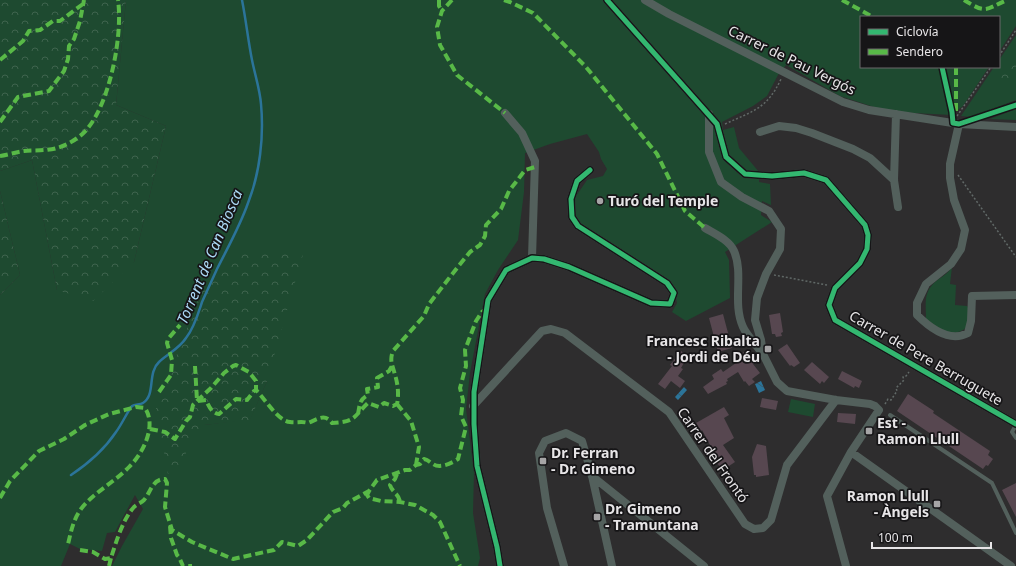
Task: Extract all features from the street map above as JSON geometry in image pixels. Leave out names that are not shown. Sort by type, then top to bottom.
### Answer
[{"type":"street","name":"Carrer de Pere Berruguete","points":[[607,0],[709,114],[718,127],[726,157],[745,174],[772,176],[804,173],[826,180],[865,225],[868,235],[867,249],[860,263],[836,287],[829,305],[835,320],[1016,424]]},
{"type":"street","name":"Carrer de Pau Vergós","points":[[645,0],[669,14],[843,102],[869,110],[896,114],[959,119],[1016,127]]},
{"type":"street","points":[[505,113],[522,133],[535,161],[532,258]]},
{"type":"street","points":[[709,114],[709,152],[721,182],[742,197],[769,211],[781,229],[780,249],[766,274],[758,298],[755,320],[761,340],[763,354]]},
{"type":"street","points":[[896,114],[894,180],[898,207]]},
{"type":"street","points":[[959,119],[950,164],[950,178],[954,200],[965,230],[961,249],[951,264],[926,284],[917,303],[917,315],[928,326],[941,334],[962,336],[968,332],[971,321],[972,296],[1016,295]]},
{"type":"street","points":[[760,132],[779,126],[796,128],[853,149],[870,158],[894,180]]},
{"type":"street","points":[[500,566],[477,466],[473,406],[488,300],[506,270],[532,258],[544,259],[569,267],[651,304],[670,304],[674,292],[667,282],[578,226],[572,217],[570,199],[577,181],[590,170]]},
{"type":"street","points":[[706,228],[722,238],[733,250],[737,268],[738,304],[743,327],[763,354],[777,382],[787,391],[836,400],[870,404],[881,409],[851,452],[827,496],[846,566]]},
{"type":"street","name":"Carrer del Frontó","points":[[473,406],[542,331],[551,329],[565,333],[669,412],[745,524],[754,529],[763,528],[770,520],[787,465],[836,400]]},
{"type":"street","points":[[564,566],[547,508],[539,453],[545,441],[566,433],[582,441],[592,476],[612,566]]},
{"type":"street","points":[[851,452],[1011,566]]},
{"type":"street","points":[[592,476],[704,566]]},
{"type":"lane","points":[[890,415],[992,483],[1016,533]]},
{"type":"lane","points":[[1016,424],[1012,432],[1016,438]]},
{"type":"path","points":[[1000,54],[1016,30]]},
{"type":"path","points":[[959,119],[990,68]]},
{"type":"path","points":[[718,127],[754,111],[766,103],[775,92],[784,72]]},
{"type":"path","points":[[970,118],[1016,102]]},
{"type":"path","points":[[970,118],[1016,105]]},
{"type":"path","points":[[950,164],[1016,257]]},
{"type":"path","points":[[766,274],[836,287]]},
{"type":"path","points":[[881,409],[888,399],[891,400],[897,391],[896,388],[904,380],[903,377],[906,376],[910,368]]},
{"type":"green space","points":[[0,0],[126,0],[116,105],[166,126],[134,262],[93,301],[57,290],[32,160],[0,171]]},
{"type":"green space","points":[[126,0],[1016,0],[1016,26],[1000,50],[1000,16],[860,16],[860,68],[988,68],[963,106],[951,115],[896,112],[877,108],[840,96],[786,65],[778,75],[767,96],[753,106],[722,122],[723,130],[734,127],[739,148],[759,172],[759,182],[770,184],[771,205],[762,201],[761,215],[772,222],[725,252],[729,260],[730,298],[686,321],[672,312],[677,303],[674,288],[583,227],[576,218],[574,199],[587,180],[603,176],[607,169],[599,152],[587,134],[550,144],[525,153],[524,192],[518,240],[498,270],[485,294],[470,373],[466,409],[474,473],[473,513],[480,558],[478,566],[112,566],[143,509],[135,495],[115,532],[107,533],[102,551],[80,549],[70,544],[61,566],[0,566],[0,295],[20,275],[0,191],[0,171],[32,160],[57,290],[134,262],[166,126],[116,105]],"holes":[[[267,381],[250,419],[204,425]]]},
{"type":"green space","points":[[1016,35],[1016,100],[971,117],[961,116],[993,68],[1000,68],[1000,59]]},
{"type":"green space","points":[[1016,56],[1016,81],[1000,90],[1002,68]]},
{"type":"green space","points":[[1016,109],[1016,120],[990,119]]},
{"type":"green space","points":[[0,191],[20,275],[0,295]]},
{"type":"green space","points":[[248,250],[304,251],[267,381],[250,420],[204,425],[169,480],[156,408],[209,272]]},
{"type":"green space","points":[[952,267],[950,284],[956,285],[955,305],[967,306],[969,309],[967,327],[956,333],[946,332],[926,319],[927,295],[931,286]]},
{"type":"green space","points":[[791,399],[815,404],[813,417],[788,412]]},
{"type":"water","points":[[761,381],[765,390],[759,393],[755,384]]},
{"type":"water","points":[[684,387],[687,390],[678,400],[675,397]]},
{"type":"building","points":[[780,313],[783,332],[781,333],[782,336],[776,337],[775,334],[772,334],[769,315]]},
{"type":"building","points":[[723,314],[732,348],[718,352],[709,318]]},
{"type":"building","points":[[787,344],[800,363],[794,367],[791,365],[790,366],[778,350]]},
{"type":"building","points":[[681,351],[688,356],[681,368],[683,369],[678,376],[685,381],[680,388],[671,381],[665,389],[658,384]]},
{"type":"building","points":[[744,352],[754,363],[753,364],[760,373],[752,379],[755,382],[749,386],[745,381],[744,382],[738,372],[727,379],[727,384],[708,394],[703,387],[714,379],[712,375],[721,369],[723,372],[736,363],[734,360],[737,358],[736,357]]},
{"type":"building","points":[[812,362],[829,377],[824,383],[822,381],[820,384],[804,370]]},
{"type":"building","points":[[842,371],[862,381],[859,388],[855,386],[854,388],[838,379]]},
{"type":"building","points":[[908,394],[934,411],[933,413],[990,451],[988,455],[993,459],[988,466],[986,465],[983,469],[897,411]]},
{"type":"building","points":[[762,398],[778,401],[776,410],[760,407]]},
{"type":"building","points":[[724,407],[729,415],[724,418],[734,438],[723,445],[735,462],[729,466],[726,465],[722,469],[714,460],[717,458],[702,430],[701,431],[696,423]]},
{"type":"building","points":[[838,413],[856,414],[855,424],[837,422]]},
{"type":"building","points":[[757,444],[766,446],[769,475],[756,477],[756,475],[754,475],[752,457]]},
{"type":"building","points":[[1016,483],[1016,517],[1002,490]]},
{"type":"waterway","name":"Torrent de Can Biosca","points":[[71,475],[90,461],[106,445],[132,406],[142,404],[147,399],[151,389],[155,367],[162,359],[180,345],[189,334],[196,321],[202,302],[217,269],[245,212],[256,179],[260,154],[262,116],[260,93],[242,0]]},
{"type":"marked path","points":[[0,122],[18,97],[49,91],[64,71],[68,59],[69,46],[74,39],[80,21],[84,0]]},
{"type":"marked path","points":[[0,156],[24,151],[57,148],[74,140],[88,128],[103,102],[113,67],[119,31],[118,0]]},
{"type":"marked path","points":[[439,0],[439,6],[442,11]]},
{"type":"marked path","points":[[452,0],[442,11],[437,27],[440,45],[457,75],[505,113]]},
{"type":"marked path","points":[[504,0],[533,13],[586,67],[657,154],[685,211],[705,228]]},
{"type":"marked path","points":[[842,0],[871,16]]},
{"type":"marked path","points":[[964,0],[982,9],[989,8],[1007,0]]},
{"type":"marked path","points":[[0,60],[23,41],[29,31],[40,30],[53,21],[60,21],[83,4]]},
{"type":"marked path","points":[[956,68],[956,115]]},
{"type":"marked path","points":[[150,429],[165,432],[175,439],[190,417],[193,405],[224,373],[236,365],[249,372],[256,381],[256,390],[276,414],[285,421],[308,423],[321,418],[327,418],[332,423],[340,422],[353,418],[368,403],[379,407],[384,403],[393,406],[397,404],[398,397],[396,378],[391,361],[393,351],[424,316],[429,304],[470,252],[480,245],[485,236],[486,225],[501,209],[509,191],[525,170],[535,167]]},
{"type":"marked path","points":[[80,550],[93,552],[105,559],[111,558],[120,531],[130,512],[135,506],[144,500],[157,481],[165,479],[167,483],[165,507],[172,530],[192,542],[233,559],[274,550],[282,542],[298,546],[307,540],[333,512],[343,508],[347,503],[369,491],[377,480],[405,470],[410,470],[416,465],[420,464],[424,459],[439,466],[455,461],[458,459],[466,427],[461,416],[463,400],[460,388],[466,366],[465,350],[476,321],[485,310]]},
{"type":"marked path","points":[[159,392],[171,375],[172,360],[167,343],[168,339],[180,325]]},
{"type":"marked path","points":[[195,366],[197,401],[206,400],[211,409],[219,414],[236,399],[247,400],[256,390]]},
{"type":"marked path","points":[[358,414],[361,401],[368,395],[367,389],[378,387],[377,378],[389,371],[392,366]]},
{"type":"marked path","points":[[397,404],[411,421],[419,447],[416,465]]},
{"type":"marked path","points":[[0,498],[10,481],[39,451],[64,439],[85,425],[109,414],[136,407],[145,408],[150,423],[144,447],[135,461],[124,472],[92,497],[81,509],[74,522],[68,544]]},
{"type":"marked path","points":[[397,474],[390,485],[400,502]]},
{"type":"marked path","points":[[369,491],[367,495],[369,498],[415,505],[433,515],[440,522],[460,566]]},
{"type":"marked path","points":[[170,526],[171,538],[183,566],[192,566]]},
{"type":"marked path","points":[[109,566],[111,558]]},
{"type":"cycle path","points":[[607,0],[717,124],[726,157],[745,174],[772,176],[804,173],[826,180],[865,225],[868,235],[867,249],[860,263],[835,288],[829,305],[835,320],[1016,424]]},
{"type":"cycle path","points":[[942,68],[953,123],[959,124],[1016,105]]},
{"type":"cycle path","points":[[500,566],[497,547],[477,466],[474,424],[474,392],[488,300],[506,270],[532,258],[544,259],[569,267],[651,303],[670,304],[674,293],[667,283],[578,226],[572,217],[571,199],[577,181],[590,170]]},
{"type":"place","name":"Turó del Temple","points":[[600,201]]},
{"type":"place","name":"Francesc Ribalta - Jordi de Déu","points":[[768,349]]},
{"type":"place","name":"Est - Ramon Llull","points":[[869,431]]},
{"type":"place","name":"Dr. Ferran - Dr. Gimeno","points":[[543,461]]},
{"type":"place","name":"Ramon Llull - Àngels","points":[[937,504]]},
{"type":"place","name":"Dr. Gimeno - Tramuntana","points":[[597,517]]}]
